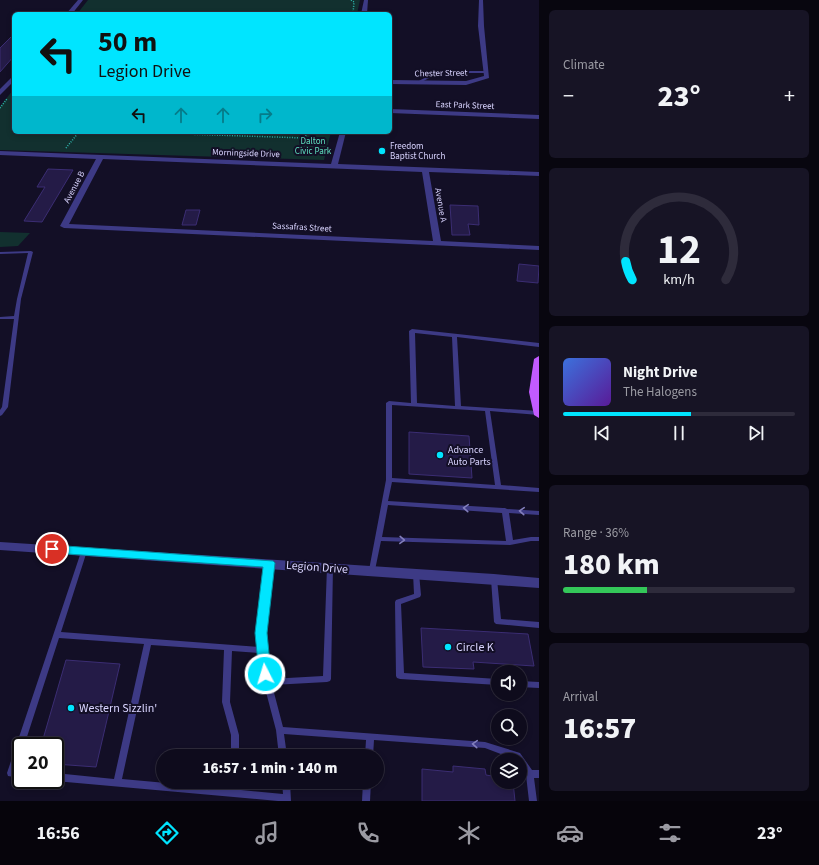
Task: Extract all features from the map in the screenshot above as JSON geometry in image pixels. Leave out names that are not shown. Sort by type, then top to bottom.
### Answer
[{"type":"main road","points":[[539,359],[534,392],[539,414]]},
{"type":"street","points":[[71,12],[81,0]]},
{"type":"street","points":[[364,12],[366,0]]},
{"type":"street","points":[[480,0],[485,72]]},
{"type":"street","name":"Chester Street","points":[[392,82],[466,83],[487,77],[485,72]]},
{"type":"street","points":[[0,93],[12,79]]},
{"type":"street","name":"East Park Street","points":[[392,111],[539,117]]},
{"type":"street","points":[[334,165],[342,134]]},
{"type":"street","name":"Morningside Drive","points":[[0,153],[539,174]]},
{"type":"street","name":"Avenue B","points":[[64,226],[101,156]]},
{"type":"street","name":"Avenue A","points":[[425,169],[438,244]]},
{"type":"street","name":"Sassafras Street","points":[[64,226],[539,248]]},
{"type":"street","name":"Legion Drive","points":[[0,546],[330,567],[539,583]]},
{"type":"lane","points":[[419,82],[437,72],[485,72]]},
{"type":"lane","points":[[0,253],[32,252],[19,299],[5,407],[0,414]]},
{"type":"lane","points":[[0,318],[16,317]]},
{"type":"lane","points":[[414,405],[412,332],[539,345]]},
{"type":"lane","points":[[454,336],[458,408]]},
{"type":"lane","points":[[372,570],[389,480],[390,404],[539,414]]},
{"type":"lane","points":[[487,410],[498,487]]},
{"type":"lane","points":[[389,480],[539,490]]},
{"type":"lane","points":[[385,503],[539,512]]},
{"type":"lane","points":[[505,510],[510,543]]},
{"type":"lane","points":[[378,539],[510,543],[539,539]]},
{"type":"lane","points":[[23,737],[84,551]]},
{"type":"lane","points":[[269,563],[261,633],[267,682],[280,730],[282,749]]},
{"type":"lane","points":[[267,682],[327,678],[330,567]]},
{"type":"lane","points":[[416,573],[418,595],[398,602],[400,676],[491,682]]},
{"type":"lane","points":[[494,579],[498,622],[539,625]]},
{"type":"lane","points":[[56,635],[263,650]]},
{"type":"lane","points":[[117,782],[148,642]]},
{"type":"lane","points":[[228,648],[226,702],[235,735],[236,749]]},
{"type":"lane","points":[[527,684],[539,685]]},
{"type":"lane","points":[[280,730],[485,745],[517,756],[530,774],[532,801]]},
{"type":"lane","points":[[369,749],[370,737]]},
{"type":"lane","points":[[530,774],[539,774]]},
{"type":"lane","points":[[64,778],[237,793],[287,799],[286,789]]},
{"type":"lane","points":[[237,789],[237,793]]},
{"type":"lane","points":[[366,801],[367,789]]},
{"type":"path","points":[[351,0],[354,2],[352,12]]},
{"type":"path","points":[[183,134],[305,138],[306,134]]},
{"type":"green space","points":[[88,0],[360,0],[357,12],[79,12]]},
{"type":"green space","name":"Dalton Civic Park","points":[[12,91],[12,134],[330,134],[324,160],[0,150],[0,106]]},
{"type":"green space","points":[[0,232],[30,233],[18,246],[0,247]]},
{"type":"building","points":[[12,36],[12,58],[0,72],[0,48]]},
{"type":"building","points":[[48,169],[73,170],[42,222],[24,221],[45,187],[37,187]]},
{"type":"building","points":[[450,205],[478,206],[479,225],[468,224],[470,235],[452,235]]},
{"type":"building","points":[[186,210],[200,210],[196,225],[182,225]]},
{"type":"building","points":[[519,264],[539,266],[538,283],[517,281]]},
{"type":"building","name":"Advance Auto Parts","points":[[409,432],[469,436],[472,478],[409,474]]},
{"type":"building","points":[[421,628],[528,634],[534,666],[473,662],[474,669],[423,667]]},
{"type":"building","points":[[66,660],[120,664],[96,767],[64,765],[64,737],[44,737]]},
{"type":"building","points":[[453,766],[485,769],[486,775],[491,776],[491,789],[514,789],[515,801],[422,801],[422,769],[453,772]]},
{"type":"place","name":"Freedom Baptist Church","points":[[382,151]]},
{"type":"place","name":"Advance Auto Parts","points":[[440,455]]},
{"type":"place","name":"Circle K","points":[[448,647]]},
{"type":"place","name":"Western Sizzlin'","points":[[71,708]]},
{"type":"route","points":[[52,549],[269,563],[261,633],[265,674]]}]
